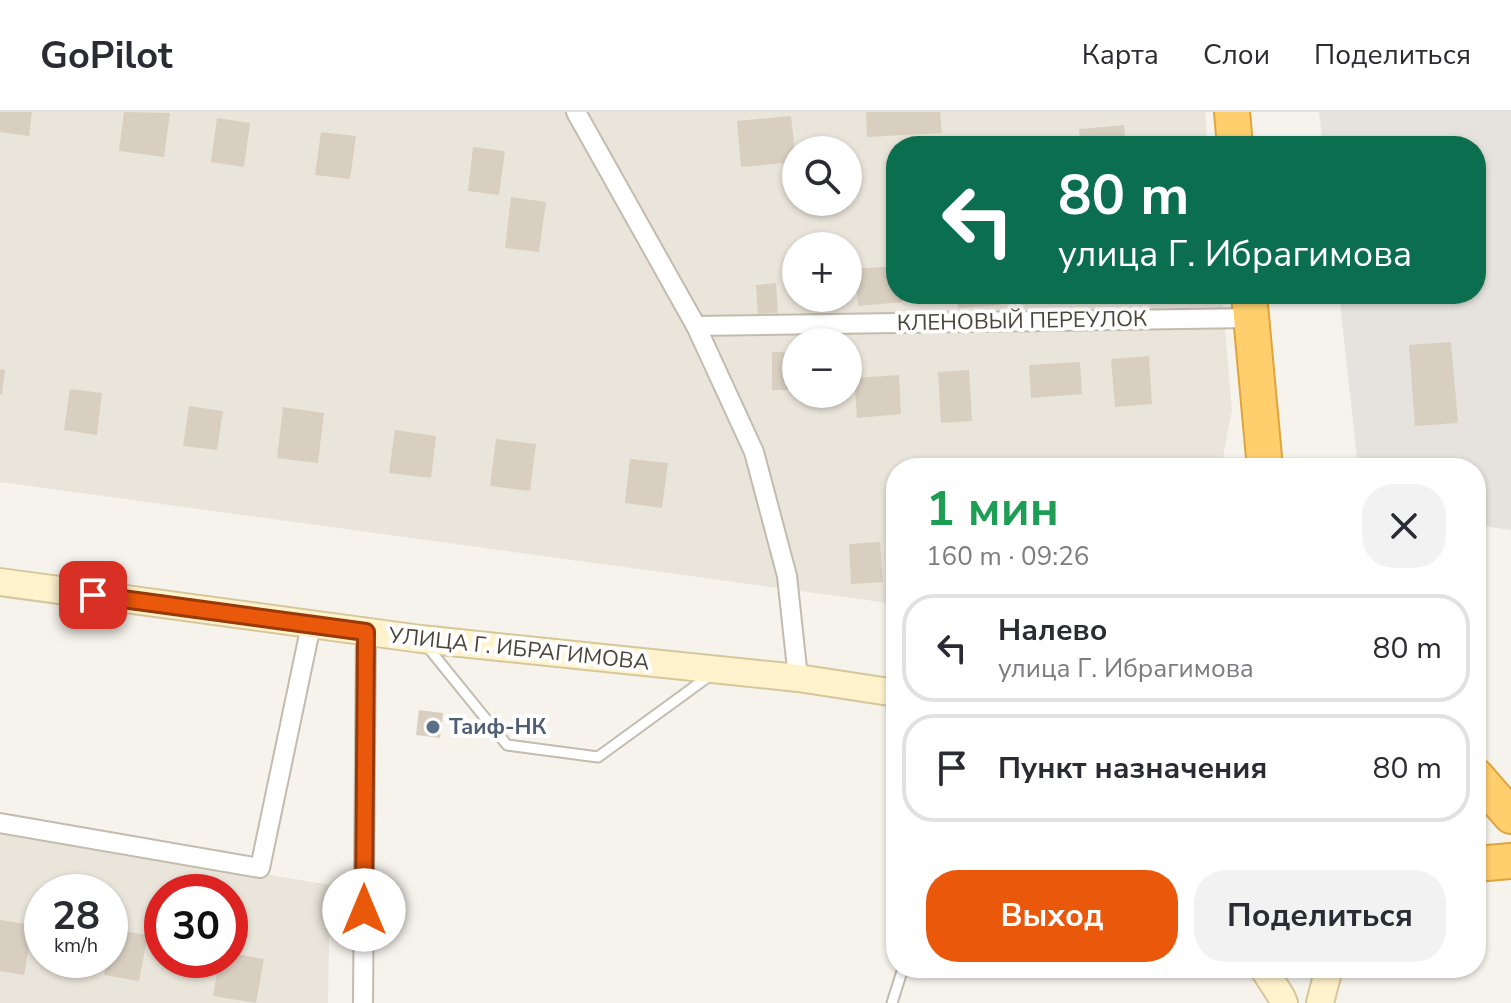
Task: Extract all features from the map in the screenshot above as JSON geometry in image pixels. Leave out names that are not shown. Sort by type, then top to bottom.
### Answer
[{"type":"highway","points":[[1232,112],[1234,136]]},
{"type":"highway","points":[[1250,306],[1264,458]]},
{"type":"highway","points":[[1486,787],[1511,816]]},
{"type":"highway","points":[[1486,863],[1511,861]]},
{"type":"street","points":[[576,112],[696,326],[754,452],[787,576],[798,678]]},
{"type":"street","name":"КЛЕНОВЫЙ ПЕРЕУЛОК","points":[[696,326],[1250,306]]},
{"type":"street","name":"УЛИЦА Г. ИБРАГИМОВА","points":[[0,582],[421,639],[798,678],[886,691]]},
{"type":"street","points":[[0,823],[260,868],[311,625]]},
{"type":"street","points":[[363,1003],[366,632]]},
{"type":"street","points":[[1269,978],[1284,1003]]},
{"type":"street","points":[[1320,1003],[1326,978]]},
{"type":"lane","points":[[421,639],[507,745],[598,757],[719,670]]},
{"type":"lane","points":[[892,1003],[900,978]]},
{"type":"shaded area","points":[[0,112],[1205,112],[1207,136],[886,136],[886,304],[1223,304],[1232,410],[1223,458],[886,458],[886,603],[0,482]]},
{"type":"shaded area","points":[[1319,112],[1511,112],[1511,530],[1486,526],[1486,458],[1357,458],[1340,304],[1486,304],[1486,136],[1322,136]]},
{"type":"shaded area","points":[[0,830],[330,885],[328,1003],[0,1003]]},
{"type":"building","points":[[0,112],[32,112],[29,136],[0,132]]},
{"type":"building","points":[[124,112],[170,113],[164,157],[119,151]]},
{"type":"building","points":[[866,112],[940,112],[942,133],[867,137]]},
{"type":"building","points":[[791,116],[793,136],[782,136],[782,163],[741,167],[737,121]]},
{"type":"building","points":[[217,118],[250,123],[244,167],[211,162]]},
{"type":"building","points":[[1124,125],[1125,136],[1080,136],[1079,129]]},
{"type":"building","points":[[321,132],[356,136],[350,179],[315,175]]},
{"type":"building","points":[[473,147],[505,151],[499,195],[468,191]]},
{"type":"building","points":[[511,197],[546,202],[539,252],[505,248]]},
{"type":"building","points":[[886,267],[886,304],[862,306],[862,268]]},
{"type":"building","points":[[776,283],[778,313],[758,314],[756,285]]},
{"type":"building","points":[[958,304],[1000,305],[958,308]]},
{"type":"building","points":[[1451,342],[1458,423],[1415,426],[1409,345]]},
{"type":"building","points":[[772,352],[782,352],[782,390],[772,390]]},
{"type":"building","points":[[1149,356],[1152,404],[1115,407],[1111,359]]},
{"type":"building","points":[[1080,362],[1082,394],[1031,398],[1029,365]]},
{"type":"building","points":[[0,369],[5,370],[2,394],[0,394]]},
{"type":"building","points":[[969,370],[972,421],[941,423],[938,372]]},
{"type":"building","points":[[899,375],[901,414],[857,418],[856,408],[862,408],[862,377]]},
{"type":"building","points":[[70,389],[102,393],[97,435],[64,430]]},
{"type":"building","points":[[189,406],[223,411],[217,450],[183,446]]},
{"type":"building","points":[[283,407],[324,413],[318,463],[277,458]]},
{"type":"building","points":[[395,430],[436,436],[431,478],[389,473]]},
{"type":"building","points":[[496,439],[536,444],[530,491],[490,486]]},
{"type":"building","points":[[630,459],[668,463],[662,508],[625,503]]},
{"type":"building","points":[[880,542],[883,582],[851,584],[849,544]]},
{"type":"building","points":[[419,710],[443,713],[440,738],[416,735]]},
{"type":"building","points":[[0,920],[24,924],[24,975],[0,971]]},
{"type":"building","points":[[128,932],[144,934],[139,981],[122,978],[128,978]]},
{"type":"building","points":[[248,956],[264,959],[256,1003],[213,996],[216,978],[248,978]]},
{"type":"place","name":"Таиф-НК","points":[[433,727]]},
{"type":"route","points":[[93,595],[366,632],[364,910]]}]
